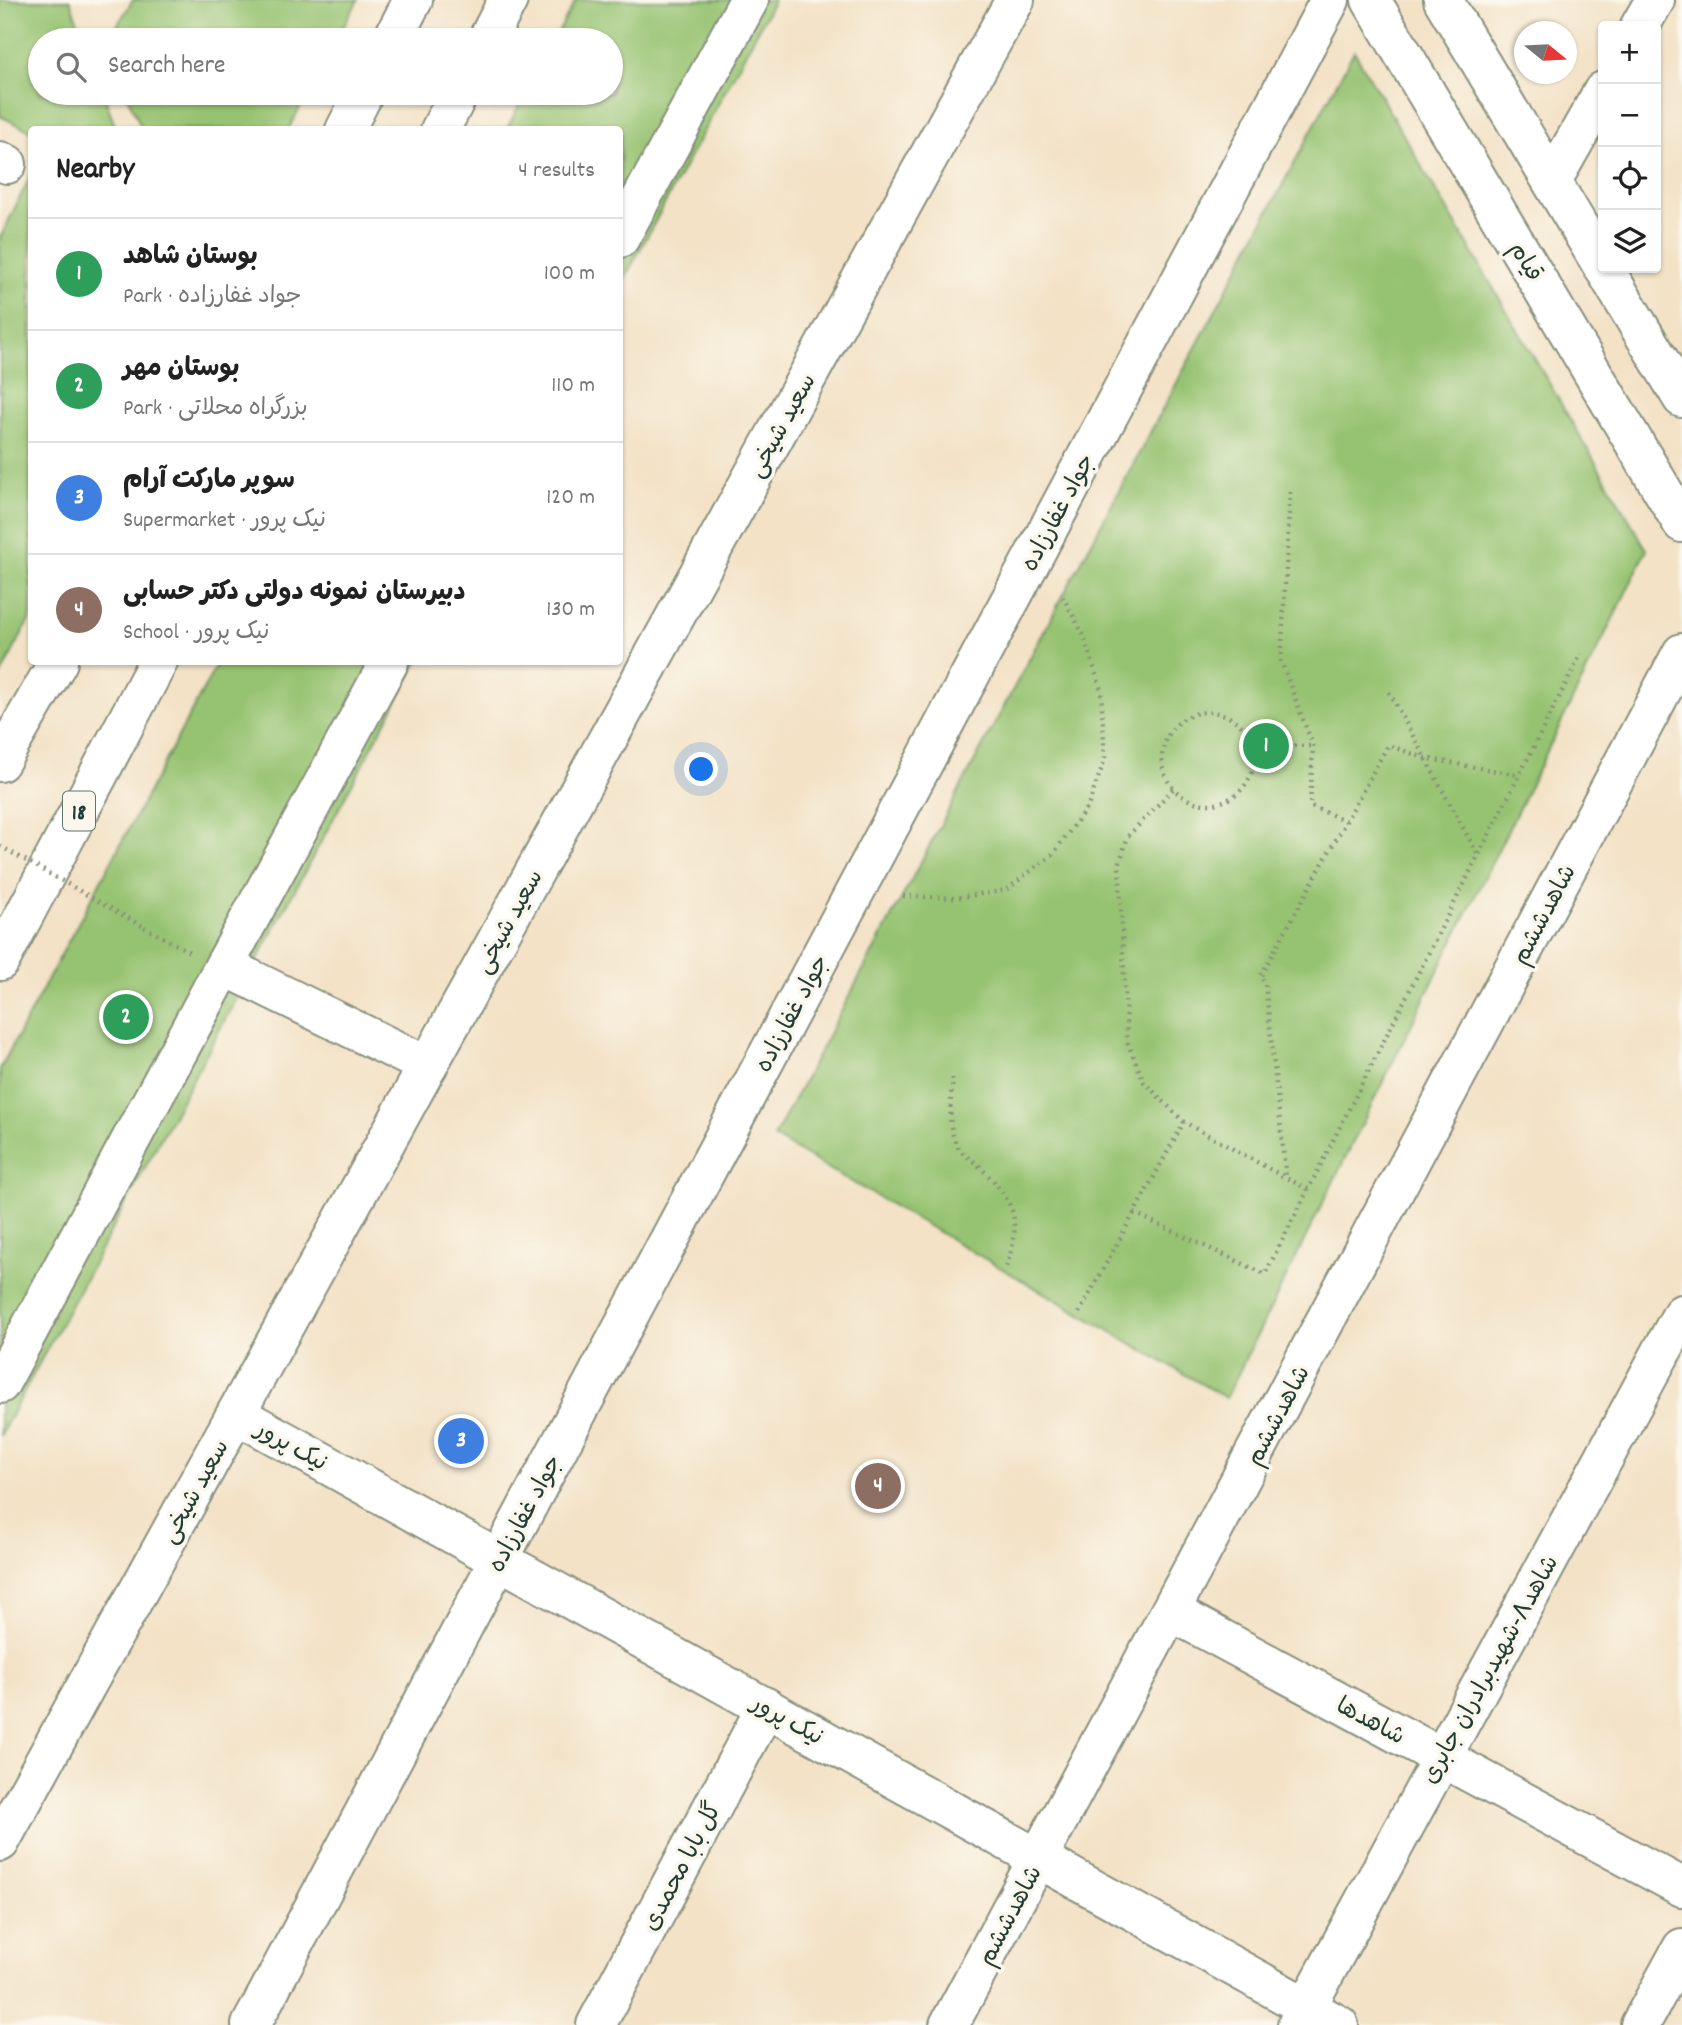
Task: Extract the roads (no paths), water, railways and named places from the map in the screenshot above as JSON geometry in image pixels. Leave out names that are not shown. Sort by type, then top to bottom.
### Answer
[{"type":"main road","points":[[398,28],[413,0]]},
{"type":"main road","points":[[493,28],[508,0]]},
{"type":"main road","points":[[623,232],[749,0]]},
{"type":"main road","name":"سعید شیخی","points":[[0,1842],[1015,0]]},
{"type":"main road","name":"جواد غفارزاده","points":[[251,2025],[1330,0]]},
{"type":"main road","name":"قیام","points":[[1371,0],[1682,523]]},
{"type":"main road","points":[[1443,0],[1598,259]]},
{"type":"main road","points":[[1643,21],[1655,0]]},
{"type":"main road","points":[[1552,181],[1598,100]]},
{"type":"main road","points":[[347,126],[358,105]]},
{"type":"main road","points":[[442,126],[453,105]]},
{"type":"main road","points":[[1607,273],[1682,398]]},
{"type":"main road","name":"شاهدششم","points":[[949,2025],[1682,653]]},
{"type":"main road","points":[[0,762],[56,665]]},
{"type":"main road","name":"18","points":[[0,961],[156,665]]},
{"type":"main road","points":[[0,1384],[387,665]]},
{"type":"main road","name":"شاهدششم","points":[[1602,803],[1666,706],[1682,689]]},
{"type":"main road","points":[[224,965],[428,1066]]},
{"type":"main road","name":"شاهد۸-شهیدبرادران جابری","points":[[1302,2016],[1682,1314]]},
{"type":"main road","name":"نیک پرور","points":[[236,1414],[1039,1859],[1302,2016],[1339,2025]]},
{"type":"main road","name":"شاهدها","points":[[1172,1612],[1682,1887]]},
{"type":"main road","name":"گل بابا محمدی","points":[[596,2025],[766,1707]]},
{"type":"main road","points":[[1640,2025],[1682,1948]]},
{"type":"place","name":"بوستان شاهد","points":[[1266,746]]},
{"type":"place","name":"بوستان مهر","points":[[126,1017]]},
{"type":"place","name":"سوپر مارکت آرام","points":[[461,1441]]},
{"type":"place","name":"دبیرستان نمونه دولتی دکتر حسابی","points":[[878,1486]]}]
